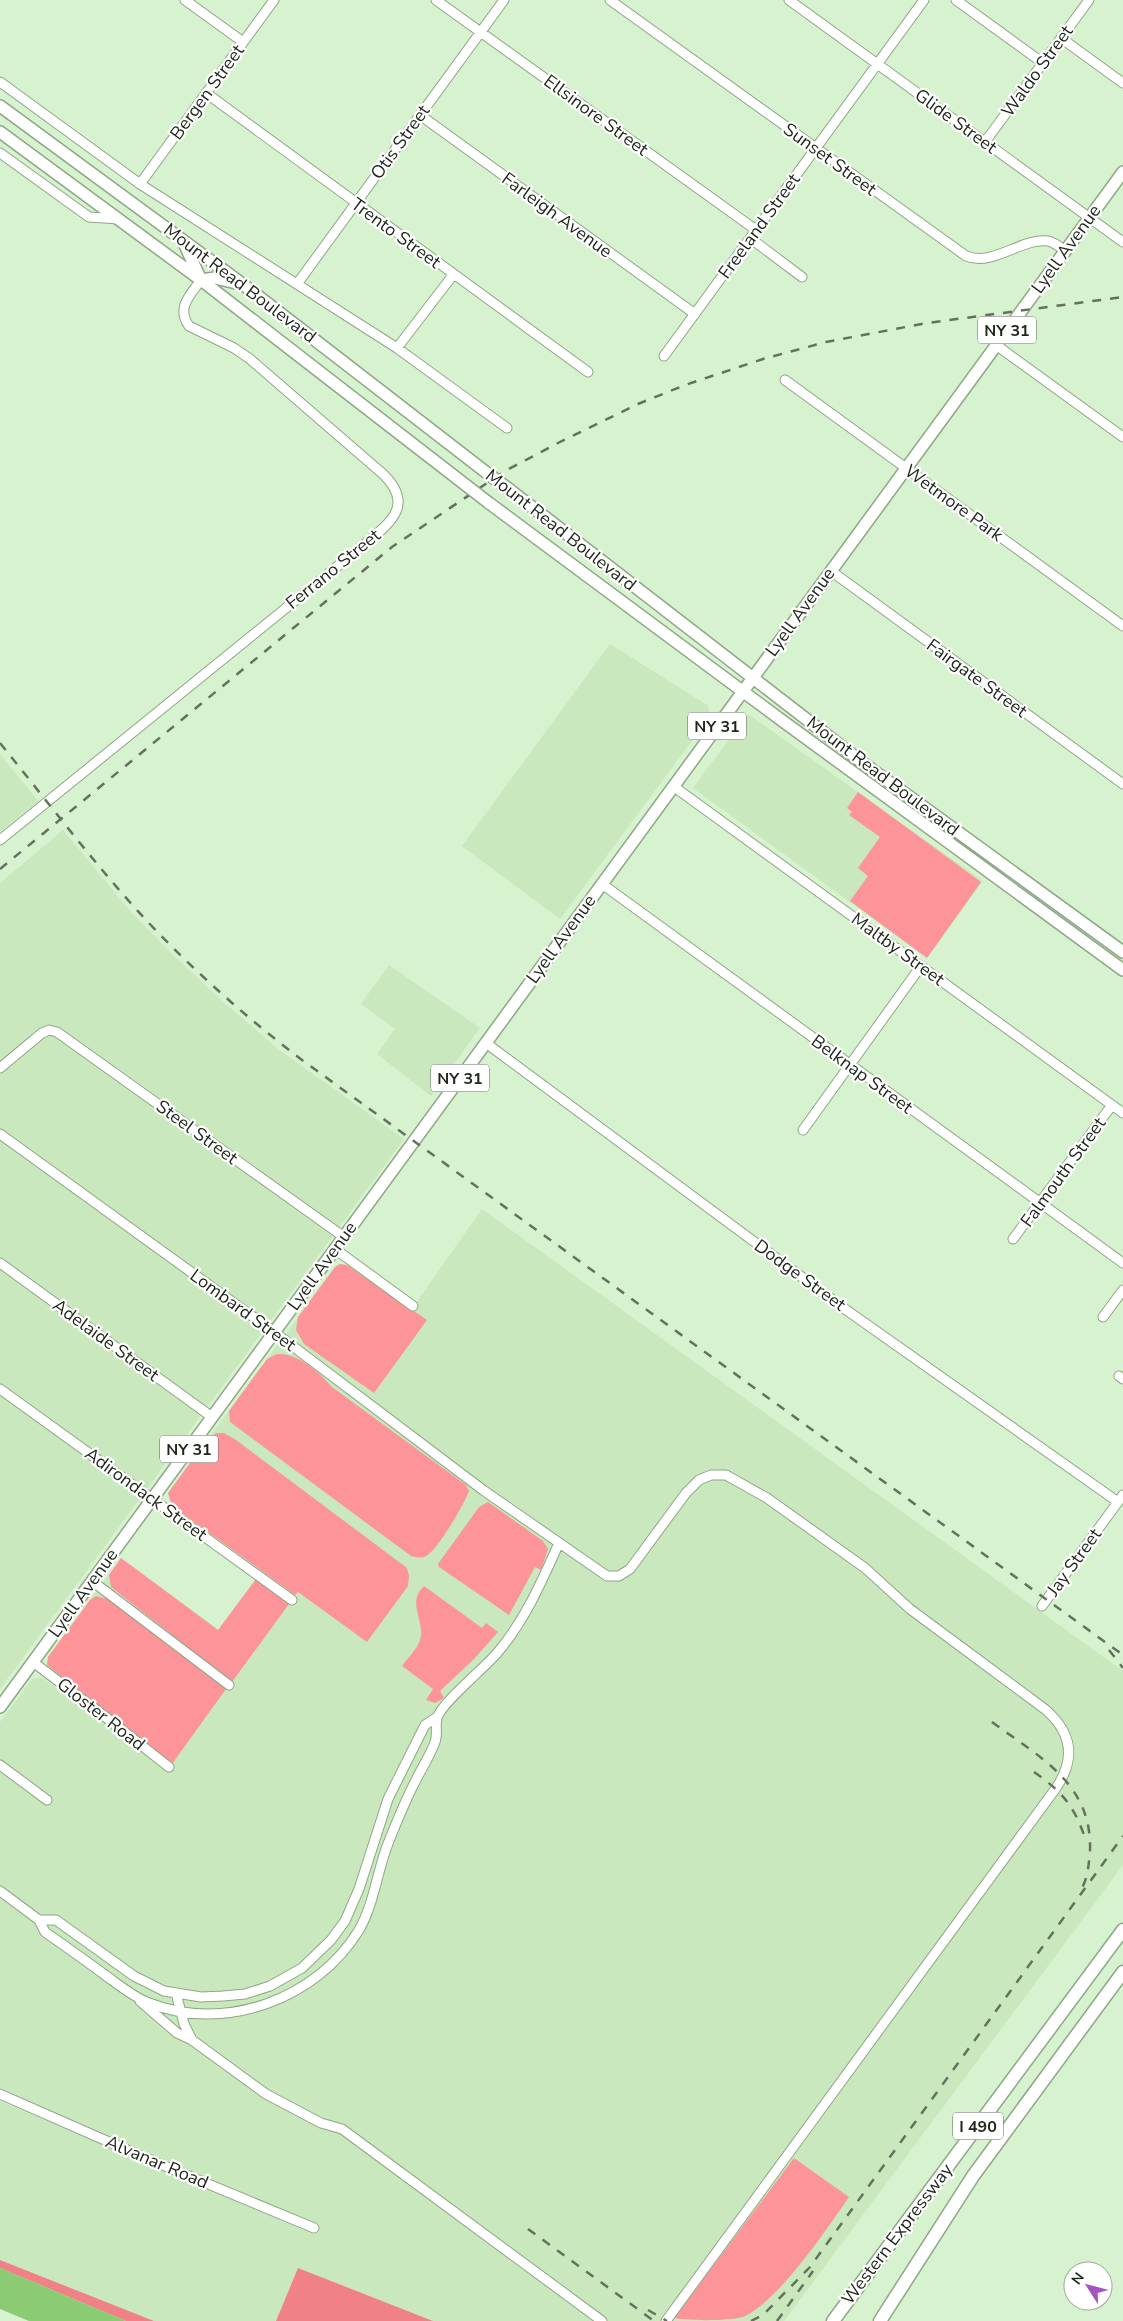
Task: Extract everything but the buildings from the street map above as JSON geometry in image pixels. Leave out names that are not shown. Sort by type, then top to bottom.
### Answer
[{"type":"highway","name":"Western Expressway","points":[[833,2321],[1123,1930]]},
{"type":"highway","name":"Western Expressway","points":[[880,2321],[978,2169],[1123,1972]]},
{"type":"main road","name":"Mount Read Boulevard","points":[[0,106],[245,286],[863,763],[1123,952]]},
{"type":"main road","name":"Mount Read Boulevard","points":[[0,132],[201,280],[489,503],[742,692],[1123,970]]},
{"type":"main road","name":"Lyell Avenue","points":[[0,1707],[1123,172]]},
{"type":"main road","points":[[182,240],[201,280],[221,278],[245,286]]},
{"type":"street","points":[[185,0],[243,42]]},
{"type":"street","name":"Bergen Street","points":[[140,184],[274,0]]},
{"type":"street","name":"Ellsinore Street","points":[[436,0],[753,234],[802,277]]},
{"type":"street","name":"Otis Street","points":[[297,284],[504,0]]},
{"type":"street","name":"Sunset Street","points":[[610,0],[966,256],[976,259],[986,258],[1046,241],[1065,251]]},
{"type":"street","name":"Glide Street","points":[[789,0],[1123,242]]},
{"type":"street","name":"Freeland Street","points":[[664,356],[924,0]]},
{"type":"street","points":[[956,0],[1043,63]]},
{"type":"street","name":"Waldo Street","points":[[985,142],[1089,0]]},
{"type":"street","points":[[1061,38],[1123,83]]},
{"type":"street","name":"Mount Read Boulevard","points":[[0,82],[140,184],[397,348],[507,428]]},
{"type":"street","name":"Trento Street","points":[[206,93],[588,372]]},
{"type":"street","name":"Farleigh Avenue","points":[[420,115],[695,314]]},
{"type":"street","points":[[0,153],[89,217],[119,219]]},
{"type":"street","points":[[397,348],[453,275]]},
{"type":"street","name":"Ferrano Street","points":[[0,840],[360,548],[396,514],[399,502],[397,491],[383,474],[250,359],[234,348],[189,326],[184,319],[182,311],[184,303],[201,280]]},
{"type":"street","points":[[996,345],[1123,437]]},
{"type":"street","name":"Wetmore Park","points":[[785,380],[1123,626]]},
{"type":"street","name":"Fairgate Street","points":[[831,571],[1123,784]]},
{"type":"street","name":"Maltby Street","points":[[673,786],[1123,1113]]},
{"type":"street","name":"Belknap Street","points":[[602,884],[1123,1263]]},
{"type":"street","points":[[804,1130],[921,966]]},
{"type":"street","name":"Steel Street","points":[[0,1068],[42,1033],[49,1030],[57,1032],[344,1237]]},
{"type":"street","name":"Dodge Street","points":[[486,1043],[851,1313],[1120,1498]]},
{"type":"street","name":"Falmouth Street","points":[[1013,1239],[1112,1105]]},
{"type":"street","name":"Lombard Street","points":[[0,1134],[274,1332],[484,1490],[607,1576],[619,1576],[630,1569],[686,1493],[699,1480],[711,1475],[726,1474],[767,1498],[864,1568],[910,1610],[1046,1710],[1061,1727],[1067,1739],[1069,1754],[1064,1777],[666,2321]]},
{"type":"street","points":[[335,1249],[414,1306]]},
{"type":"street","name":"Adelaide Street","points":[[0,1263],[212,1417]]},
{"type":"street","points":[[1103,1317],[1123,1290]]},
{"type":"street","name":"Adirondack Street","points":[[0,1389],[292,1600]]},
{"type":"street","name":"Jay Street","points":[[1042,1606],[1120,1498]]},
{"type":"street","points":[[39,1920],[56,1920],[134,1976],[164,1991],[201,1997],[245,1994],[270,1986],[302,1968],[331,1940],[345,1921],[359,1889],[388,1799],[426,1725],[437,1717],[448,1702],[497,1653],[512,1634],[542,1582],[559,1543]]},
{"type":"street","points":[[92,1581],[229,1685]]},
{"type":"street","name":"Gloster Road","points":[[33,1662],[108,1718],[169,1767]]},
{"type":"street","points":[[133,1995],[150,2004],[180,2010],[204,2014],[233,2012],[277,2000],[317,1977],[346,1947],[359,1929],[368,1909],[386,1847],[403,1806],[436,1740],[437,1717]]},
{"type":"street","points":[[0,1764],[48,1800]]},
{"type":"street","points":[[0,1891],[39,1920],[45,1932],[133,1995],[169,2028],[192,2040],[266,2094],[321,2123],[342,2129],[602,2321]]},
{"type":"street","points":[[176,1993],[184,2024],[192,2040]]},
{"type":"street","name":"Alvanar Road","points":[[0,2094],[150,2160],[314,2228]]},
{"type":"shaded area","points":[[610,644],[707,705],[709,709],[708,719],[560,919],[462,846]]},
{"type":"shaded area","points":[[748,714],[983,881],[927,958],[693,788]]},
{"type":"shaded area","points":[[0,754],[38,801],[0,832]]},
{"type":"shaded area","points":[[858,792],[981,882],[927,958],[850,901],[868,876],[858,868],[880,837],[849,815],[852,812],[847,808]]},
{"type":"shaded area","points":[[63,830],[131,912],[221,1000],[278,1049],[404,1139],[0,1689],[0,883]]},
{"type":"shaded area","points":[[389,965],[480,1028],[431,1096],[377,1054],[395,1029],[361,1004]]},
{"type":"shaded area","points":[[482,1209],[1123,1671],[1123,1865],[784,2321],[433,2321],[298,2268],[276,2321],[154,2321],[0,2260],[0,2101],[79,2134],[84,2126],[0,2087],[0,1722],[32,1679],[41,1677],[167,1770],[171,1764],[50,1669],[47,1665],[48,1657],[121,1558],[219,1630],[262,1571],[172,1506],[168,1493],[335,1267],[340,1264],[347,1265],[411,1310]],"holes":[[[148,2154],[315,2224],[313,2232],[142,2162]]]},
{"type":"shaded area","points":[[340,1264],[347,1265],[427,1320],[374,1393],[304,1344],[296,1330],[298,1317],[335,1267]]},
{"type":"shaded area","points":[[277,1354],[292,1356],[307,1364],[332,1387],[466,1485],[469,1491],[457,1516],[437,1545],[426,1556],[420,1558],[411,1556],[230,1422],[229,1411],[267,1359]]},
{"type":"shaded area","points":[[217,1433],[224,1433],[236,1440],[407,1568],[409,1576],[408,1586],[367,1642],[298,1592],[295,1595],[172,1506],[168,1493],[209,1437]]},
{"type":"shaded area","points":[[488,1502],[543,1541],[548,1549],[541,1570],[535,1567],[509,1615],[439,1567],[438,1564],[479,1507]]},
{"type":"shaded area","points":[[121,1558],[218,1630],[256,1579],[289,1604],[232,1682],[111,1587],[109,1575]]},
{"type":"shaded area","points":[[424,1586],[482,1628],[486,1623],[498,1632],[474,1659],[440,1691],[444,1698],[435,1703],[426,1700],[433,1689],[402,1666],[419,1643],[421,1636],[416,1600]]},
{"type":"shaded area","points":[[96,1596],[108,1599],[226,1689],[172,1764],[47,1665],[48,1657],[90,1600]]},
{"type":"shaded area","points":[[794,2158],[849,2197],[815,2245],[771,2297],[743,2317],[708,2320],[674,2318]]},
{"type":"shaded area","points":[[0,2260],[154,2321],[126,2321],[0,2268]]},
{"type":"shaded area","points":[[0,2268],[126,2321],[29,2321],[0,2309]]},
{"type":"shaded area","points":[[298,2268],[433,2321],[276,2321]]},
{"type":"railway","points":[[0,869],[392,547],[505,471],[560,442],[638,404],[685,385],[763,359],[826,342],[927,323],[1123,297]]},
{"type":"railway","points":[[0,743],[90,856],[147,921],[222,994],[261,1028],[302,1060],[1123,1655]]},
{"type":"railway","points":[[1109,1650],[1123,1668]]},
{"type":"railway","points":[[992,1722],[1044,1760],[1059,1774],[1072,1789],[1082,1807],[1088,1827],[1090,1850],[1087,1875],[1082,1888]]},
{"type":"railway","points":[[1034,1772],[1052,1785],[1065,1799],[1080,1824],[1084,1835]]},
{"type":"railway","points":[[751,2321],[763,2315],[810,2267],[1123,1836]]},
{"type":"railway","points":[[528,2229],[654,2321]]},
{"type":"railway","points":[[777,2321],[813,2271]]},
{"type":"railway","points":[[648,2310],[667,2321]]}]
